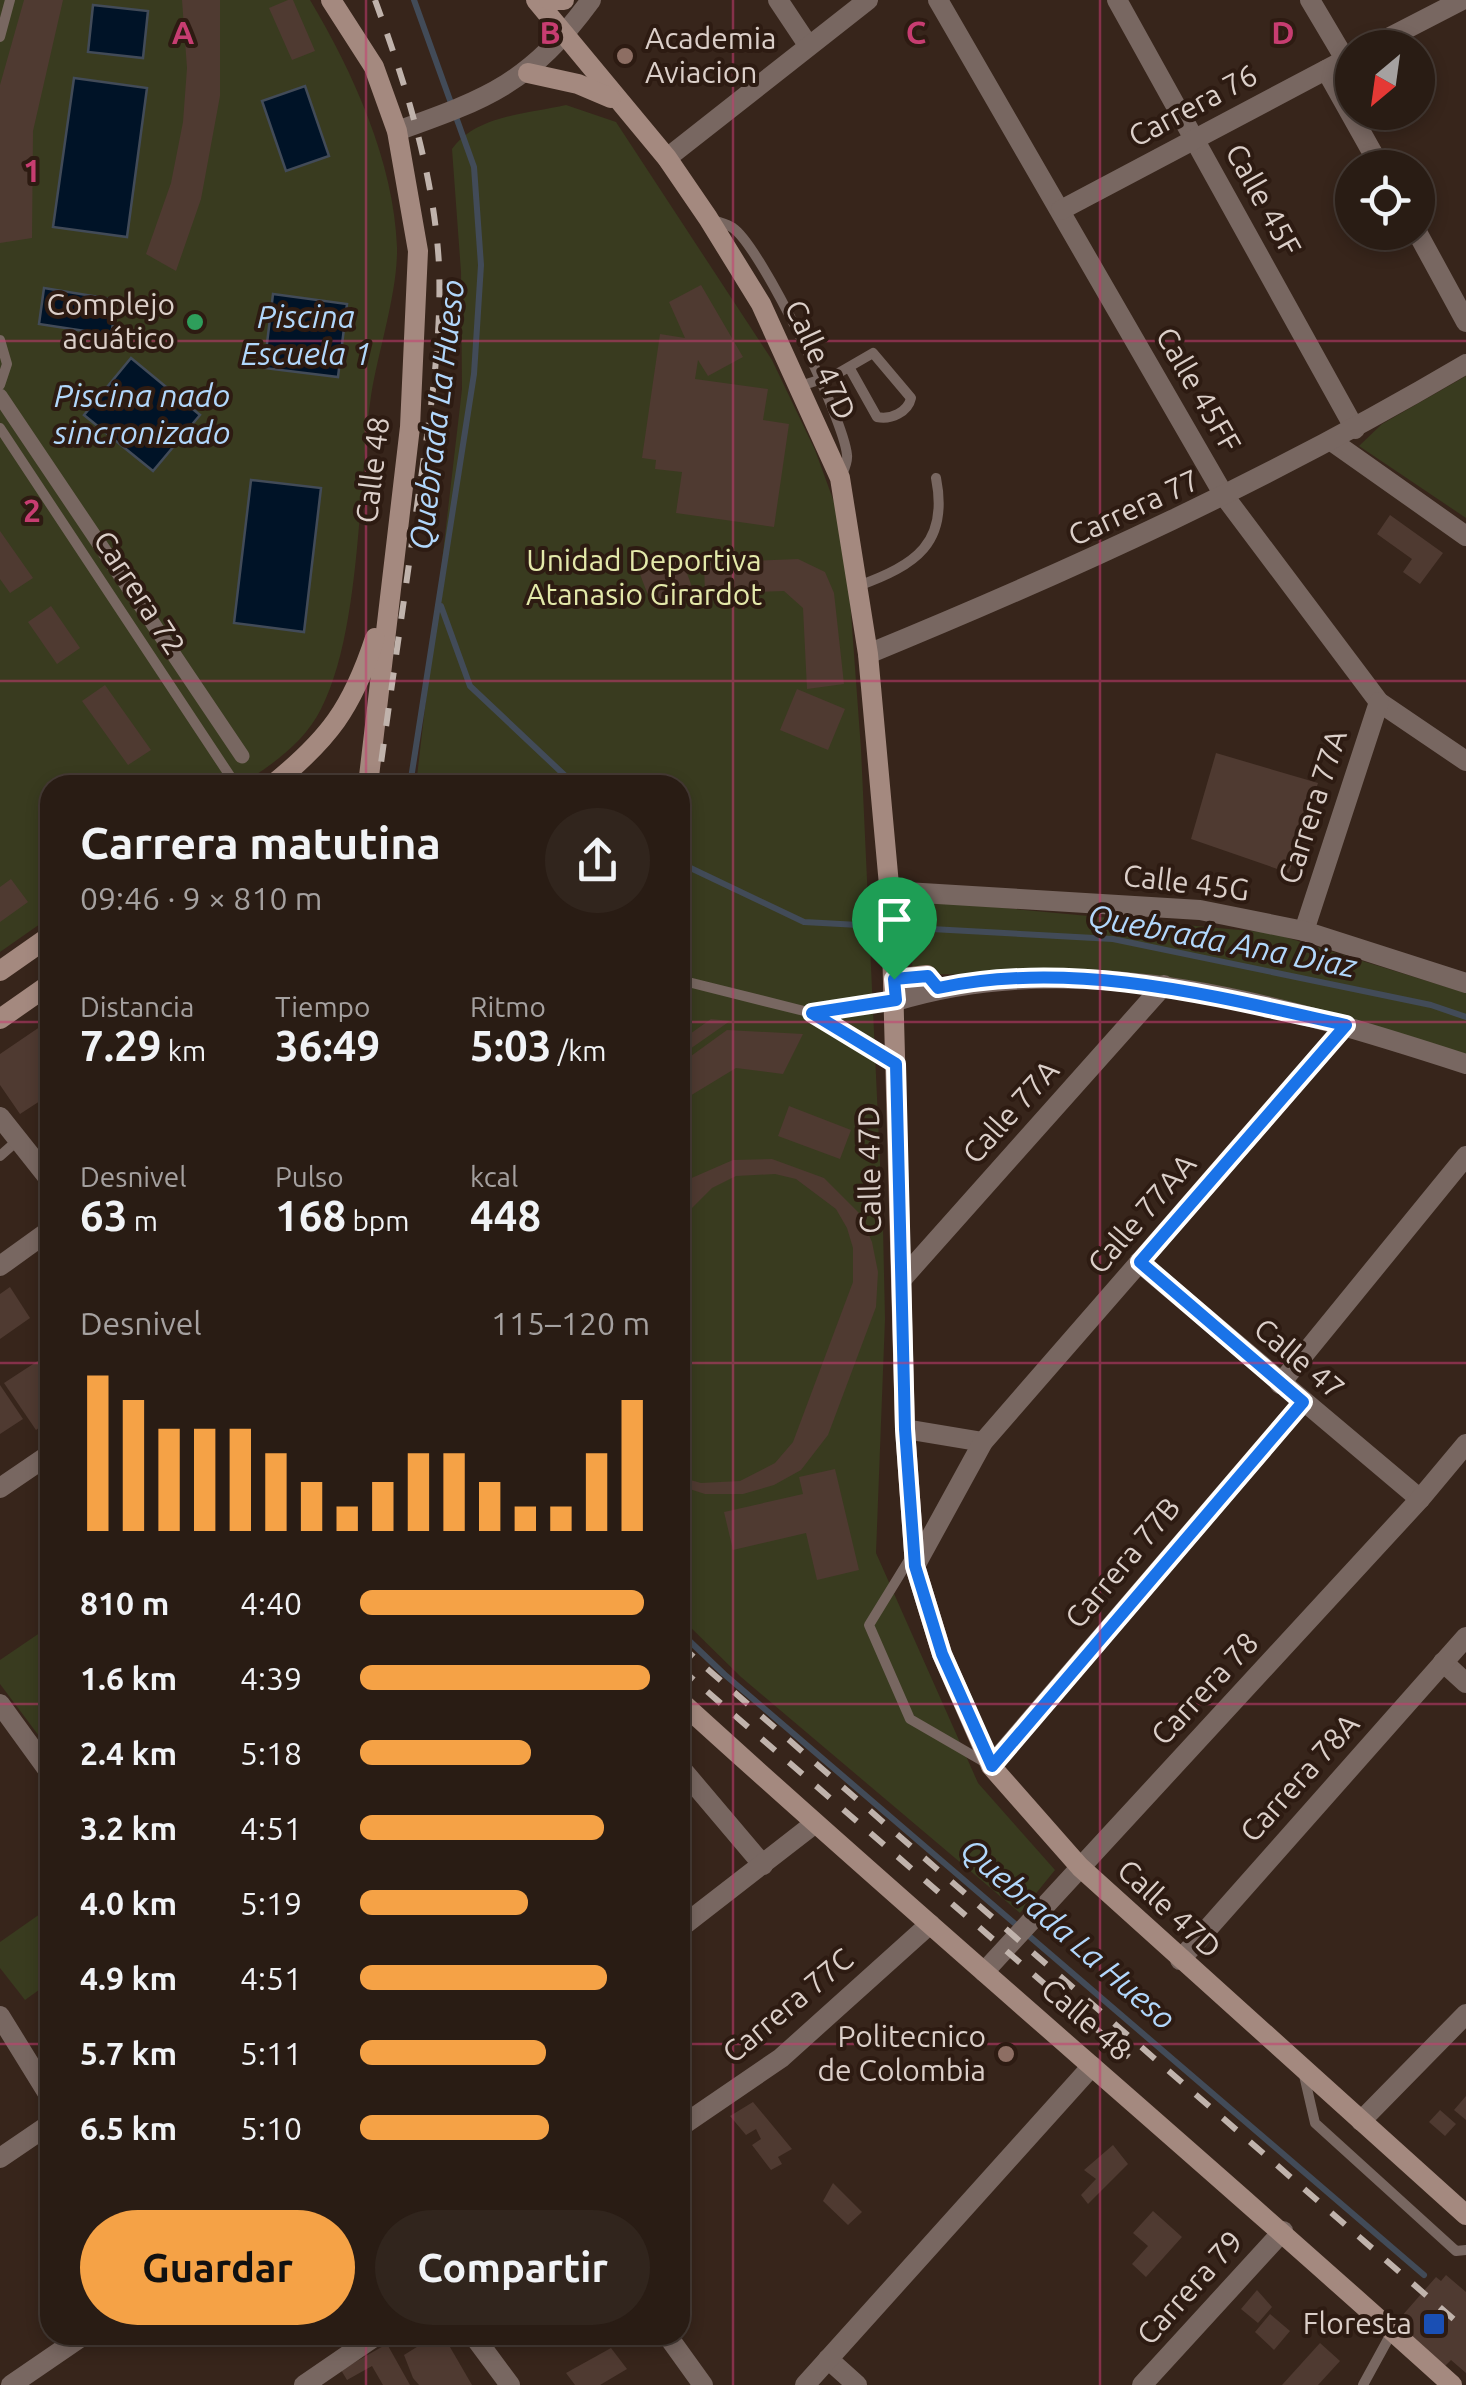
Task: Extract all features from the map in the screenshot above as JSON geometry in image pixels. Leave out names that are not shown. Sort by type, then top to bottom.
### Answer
[{"type":"main road","name":"Calle 48","points":[[331,0],[374,67],[396,130],[418,251],[417,346],[369,775]]},
{"type":"main road","name":"Calle 47D","points":[[536,0],[667,158],[708,218],[810,382],[840,478],[868,654],[890,899],[905,1429],[914,1558],[942,1654],[992,1766],[1080,1868],[1466,2215]]},
{"type":"main road","points":[[549,0],[564,0]]},
{"type":"main road","points":[[528,73],[578,84],[625,108]]},
{"type":"main road","points":[[282,775],[342,718],[359,689],[388,598]]},
{"type":"main road","points":[[0,971],[40,943]]},
{"type":"main road","points":[[0,1019],[40,991]]},
{"type":"main road","name":"Calle 48","points":[[690,1710],[814,1824],[1283,2231],[1452,2385]]},
{"type":"street","points":[[396,130],[486,97],[528,73],[563,37],[590,0]]},
{"type":"street","points":[[778,0],[808,45]]},
{"type":"street","points":[[667,158],[868,0]]},
{"type":"street","name":"Calle 45FF","points":[[938,0],[1226,498],[1379,702],[1466,762]]},
{"type":"street","name":"Calle 45F","points":[[1117,0],[1355,429]]},
{"type":"street","points":[[1310,0],[1335,50]]},
{"type":"street","points":[[1403,30],[1461,0],[1466,10]]},
{"type":"street","name":"Carrera 76","points":[[1061,210],[1335,65]]},
{"type":"street","points":[[1426,250],[1466,322]]},
{"type":"street","name":"Carrera 77","points":[[868,654],[1072,570],[1226,498],[1333,442],[1466,364]]},
{"type":"street","points":[[0,396],[242,756]]},
{"type":"street","points":[[1333,442],[1466,536]]},
{"type":"street","name":"Carrera 77A","points":[[1304,932],[1379,702]]},
{"type":"street","name":"Calle 45G","points":[[890,899],[1200,910],[1304,932],[1466,983]]},
{"type":"street","points":[[895,984],[938,988],[962,983],[1064,980],[1164,985],[1346,1025],[1466,1064]]},
{"type":"street","name":"Calle 77A","points":[[902,1279],[1164,985]]},
{"type":"street","name":"Calle 77AA","points":[[914,1558],[983,1442],[1346,1025]]},
{"type":"street","points":[[0,1117],[40,1168]]},
{"type":"street","points":[[1280,1384],[1466,1156]]},
{"type":"street","points":[[0,1266],[40,1237]]},
{"type":"street","name":"Calle 47","points":[[1140,1262],[1420,1499]]},
{"type":"street","name":"Carrera 77B","points":[[992,1766],[1303,1402]]},
{"type":"street","points":[[905,1429],[983,1442]]},
{"type":"street","name":"Carrera 78","points":[[984,1972],[1420,1499],[1466,1444]]},
{"type":"street","points":[[0,1488],[40,1461]]},
{"type":"street","name":"Carrera 78A","points":[[1180,1960],[1466,1637]]},
{"type":"street","points":[[1443,1662],[1466,1683]]},
{"type":"street","points":[[0,1704],[40,1759]]},
{"type":"street","points":[[690,1778],[763,1865]]},
{"type":"street","points":[[690,1920],[814,1824]]},
{"type":"street","name":"Carrera 77C","points":[[690,2120],[782,2058],[930,1924]]},
{"type":"street","points":[[1362,2121],[1466,2014]]},
{"type":"street","points":[[0,2016],[40,2082]]},
{"type":"street","points":[[804,2385],[1092,2066]]},
{"type":"street","points":[[0,2158],[40,2131]]},
{"type":"street","name":"Carrera 79","points":[[1142,2385],[1283,2231]]},
{"type":"street","points":[[10,2385],[69,2345]]},
{"type":"street","points":[[304,2385],[362,2345]]},
{"type":"street","points":[[480,2345],[510,2385]]},
{"type":"street","points":[[673,2345],[702,2385]]},
{"type":"street","points":[[828,2359],[857,2385]]},
{"type":"lane","points":[[0,37],[10,0]]},
{"type":"lane","points":[[0,340],[6,364],[0,385]]},
{"type":"lane","points":[[810,382],[849,367],[868,354],[878,355],[911,398],[906,410],[877,418],[849,367]]},
{"type":"lane","name":"Carrera 72","points":[[0,428],[229,775]]},
{"type":"lane","points":[[858,586],[891,573],[936,536],[942,509],[936,478]]},
{"type":"lane","points":[[690,982],[812,1013],[896,1064]]},
{"type":"lane","points":[[812,1013],[895,984]]},
{"type":"lane","points":[[0,1156],[18,1140]]},
{"type":"lane","points":[[914,1558],[869,1626],[910,1719],[992,1766]]},
{"type":"lane","points":[[1303,2069],[1315,2123],[1456,2252],[1466,2250]]},
{"type":"lane","points":[[1363,2385],[1392,2331]]},
{"type":"green space","name":"Complejo acuático","points":[[0,0],[310,0],[356,87],[379,150],[397,247],[391,302],[371,396],[351,599],[334,677],[307,731],[255,775],[40,775],[40,924],[0,952]]},
{"type":"green space","name":"Unidad Deportiva Atanasio Girardot","points":[[566,105],[616,122],[772,360],[815,450],[845,532],[861,749],[883,1228],[885,1319],[876,1553],[978,1783],[1055,1870],[1020,1913],[741,1677],[690,1627],[690,775],[417,775],[462,389],[461,272],[452,149],[474,129],[519,114]]},
{"type":"green space","points":[[1466,376],[1466,518],[1359,446],[1382,424]]},
{"type":"green space","points":[[907,899],[1272,933],[1466,993],[1466,1056],[1161,976],[913,974]]},
{"type":"green space","points":[[40,1633],[40,1737],[0,1684],[0,1660]]},
{"type":"green space","points":[[40,1914],[40,1989],[25,2000],[0,1968],[0,1942]]},
{"type":"water","points":[[93,5],[148,11],[143,58],[88,52]]},
{"type":"water","points":[[74,78],[147,88],[127,237],[53,227]]},
{"type":"water","points":[[305,86],[329,156],[286,171],[262,101]]},
{"type":"water","points":[[44,288],[117,300],[111,335],[39,324]]},
{"type":"water","name":"Piscina Escuela 1","points":[[273,294],[347,304],[338,377],[264,368]]},
{"type":"water","name":"Piscina nado sincronizado","points":[[131,358],[200,415],[153,471],[84,415]]},
{"type":"water","points":[[251,480],[321,488],[304,632],[234,623]]},
{"type":"building","points":[[24,0],[63,0],[33,131],[32,238],[0,243],[0,85]]},
{"type":"building","points":[[182,0],[220,0],[220,96],[201,199],[176,271],[146,254],[171,183],[183,122],[187,68]]},
{"type":"building","points":[[293,0],[315,51],[292,60],[269,8]]},
{"type":"building","points":[[701,285],[743,357],[708,376],[698,360],[695,379],[768,389],[763,420],[789,424],[774,527],[676,513],[682,472],[655,469],[656,460],[642,458],[660,334],[685,338],[669,302]]},
{"type":"building","points":[[1390,515],[1443,553],[1420,584],[1403,572],[1412,559],[1377,534]]},
{"type":"building","points":[[0,531],[33,578],[10,593],[0,579]]},
{"type":"building","points":[[680,554],[692,587],[651,603],[638,569]]},
{"type":"building","points":[[798,559],[825,572],[834,593],[844,684],[807,689],[803,608],[784,591],[705,594],[704,563]]},
{"type":"building","points":[[51,606],[80,648],[57,664],[28,622]]},
{"type":"building","points":[[105,685],[151,750],[128,765],[82,701]]},
{"type":"building","points":[[797,689],[845,709],[828,750],[780,730]]},
{"type":"building","points":[[1216,753],[1318,783],[1289,873],[1191,839]]},
{"type":"building","points":[[11,879],[28,902],[0,922],[0,887]]},
{"type":"building","points":[[711,1019],[730,1021],[690,1049],[690,1034]]},
{"type":"building","points":[[40,1027],[40,1101],[20,1114],[0,1085],[0,1054]]},
{"type":"building","points":[[727,1030],[803,1034],[783,1074],[736,1068],[690,1096],[690,1057]]},
{"type":"building","points":[[789,1106],[851,1130],[840,1159],[778,1136]]},
{"type":"building","points":[[772,1159],[824,1178],[859,1213],[872,1242],[878,1272],[876,1307],[828,1435],[801,1470],[774,1485],[743,1494],[705,1494],[690,1489],[690,1480],[740,1481],[775,1463],[793,1442],[853,1282],[853,1248],[847,1228],[836,1209],[796,1179],[775,1174],[736,1176],[712,1188],[690,1210],[690,1179],[733,1160]]},
{"type":"building","points":[[10,1287],[30,1318],[0,1339],[0,1294]]},
{"type":"building","points":[[40,1360],[40,1427],[36,1430],[4,1383]]},
{"type":"building","points":[[0,1385],[23,1419],[0,1434]]},
{"type":"building","points":[[835,1469],[859,1570],[817,1580],[806,1533],[733,1550],[724,1512],[803,1494],[799,1477]]},
{"type":"building","points":[[1466,2096],[1466,2120],[1454,2110]]},
{"type":"building","points":[[753,2102],[792,2149],[778,2157],[782,2164],[771,2170],[752,2145],[761,2139],[756,2129],[746,2135],[730,2116]]},
{"type":"building","points":[[1440,2110],[1456,2124],[1445,2136],[1429,2122]]},
{"type":"building","points":[[1113,2145],[1128,2164],[1088,2204],[1081,2195],[1096,2179],[1084,2170]]},
{"type":"building","points":[[833,2183],[862,2212],[848,2225],[823,2201]]},
{"type":"building","points":[[1153,2211],[1182,2237],[1146,2277],[1132,2264],[1148,2246],[1133,2233]]},
{"type":"building","name":"Floresta","points":[[1446,2275],[1466,2292],[1466,2373],[1451,2360],[1445,2366],[1400,2327],[1405,2320],[1401,2317],[1436,2277],[1441,2281]]},
{"type":"building","points":[[1257,2290],[1272,2307],[1258,2323],[1241,2309]]},
{"type":"building","points":[[1270,2314],[1290,2331],[1274,2350],[1255,2332]]},
{"type":"building","points":[[1320,2343],[1340,2361],[1318,2385],[1282,2385]]},
{"type":"building","points":[[388,2345],[410,2385],[383,2385],[372,2366],[347,2380],[341,2370]]},
{"type":"building","points":[[420,2345],[449,2345],[472,2385],[419,2385],[404,2355]]},
{"type":"building","points":[[611,2348],[627,2369],[600,2385],[575,2385],[566,2373]]},
{"type":"waterway","name":"Quebrada La Hueso","points":[[412,775],[474,374],[481,265],[474,167],[414,0]]},
{"type":"waterway","name":"Quebrada Ana Diaz","points":[[441,606],[470,686],[564,775]]},
{"type":"waterway","name":"Quebrada Ana Diaz","points":[[690,868],[804,922],[1113,939],[1431,1005],[1466,1017]]},
{"type":"waterway","name":"Quebrada La Hueso","points":[[690,1642],[1424,2275]]},
{"type":"railway","points":[[375,0],[408,97],[425,164],[439,265],[437,353],[379,775]]},
{"type":"railway","points":[[690,1654],[1466,2330]]},
{"type":"railway","points":[[690,1677],[1130,2058]]},
{"type":"place","name":"Academia Aviacion","points":[[625,56]]},
{"type":"place","name":"Complejo acuático","points":[[195,322]]},
{"type":"place","name":"Politecnico de Colombia","points":[[1006,2054]]},
{"type":"place","name":"Floresta","points":[[1434,2324]]},
{"type":"route","points":[[932,976],[938,988],[962,983],[1064,980],[1164,985],[1346,1025],[1140,1262],[1303,1402],[1163,1561],[992,1766],[942,1654],[915,1566],[905,1429],[896,1064],[812,1013],[896,1000],[894,979],[932,976]]}]
